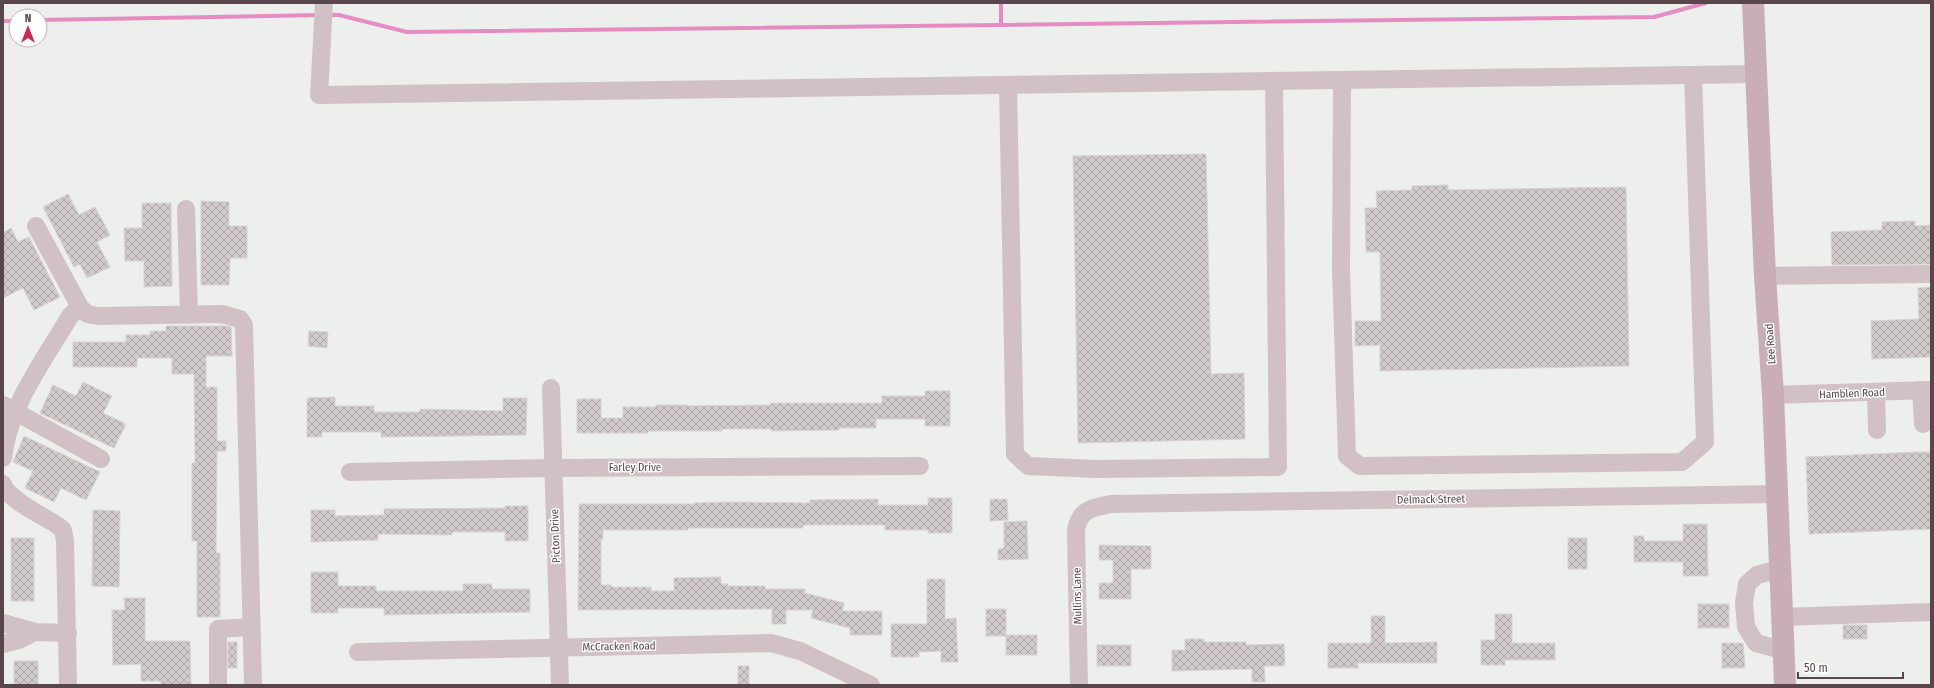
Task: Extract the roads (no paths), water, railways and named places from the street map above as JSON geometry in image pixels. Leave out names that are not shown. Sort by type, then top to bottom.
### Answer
[{"type":"main road","name":"Lee Road","points":[[1753,3],[1765,276],[1773,395],[1784,685]]},
{"type":"street","points":[[324,3],[319,95],[1755,74]]},
{"type":"street","points":[[1342,80],[1341,269],[1347,456],[1360,466],[1682,462],[1705,442],[1693,75]]},
{"type":"street","points":[[1008,85],[1015,454],[1028,466],[1035,467],[1095,469],[1278,467],[1274,81]]},
{"type":"street","points":[[186,209],[189,314]]},
{"type":"street","points":[[36,226],[80,307],[87,314],[98,316],[222,314],[231,315],[240,319],[244,325],[253,685]]},
{"type":"street","points":[[1765,276],[1931,274]]},
{"type":"street","points":[[3,458],[9,408],[70,316],[80,307]]},
{"type":"street","name":"Picton Drive","points":[[551,388],[552,468],[560,647],[560,685]]},
{"type":"street","points":[[1923,424],[1926,390]]},
{"type":"street","name":"Hamblen Road","points":[[1773,395],[1926,390]]},
{"type":"street","points":[[1876,392],[1878,430]]},
{"type":"street","points":[[9,408],[101,459]]},
{"type":"street","name":"Farley Drive","points":[[350,472],[552,468],[920,466]]},
{"type":"street","points":[[3,486],[15,498],[63,530],[65,541],[68,633],[68,685]]},
{"type":"street","name":"Delmack Street","points":[[1086,511],[1111,504],[1777,494]]},
{"type":"street","name":"Mullins Lane","points":[[1079,685],[1076,530],[1078,519],[1086,511]]},
{"type":"street","points":[[1779,569],[1757,575],[1747,584],[1744,602],[1746,627],[1756,643],[1782,650]]},
{"type":"street","points":[[1781,617],[1931,612]]},
{"type":"street","points":[[3,623],[35,632],[68,633]]},
{"type":"street","points":[[218,685],[218,629],[251,627]]},
{"type":"street","points":[[3,644],[19,640],[35,632]]},
{"type":"street","name":"McCracken Road","points":[[358,652],[771,643],[800,651],[871,685]]},
{"type":"waterway","points":[[1001,3],[1001,25]]},
{"type":"waterway","points":[[328,15],[339,15],[407,32],[1654,17],[1706,3]]},
{"type":"waterway","points":[[48,20],[320,15]]},
{"type":"waterway","points":[[3,21],[8,21]]}]
